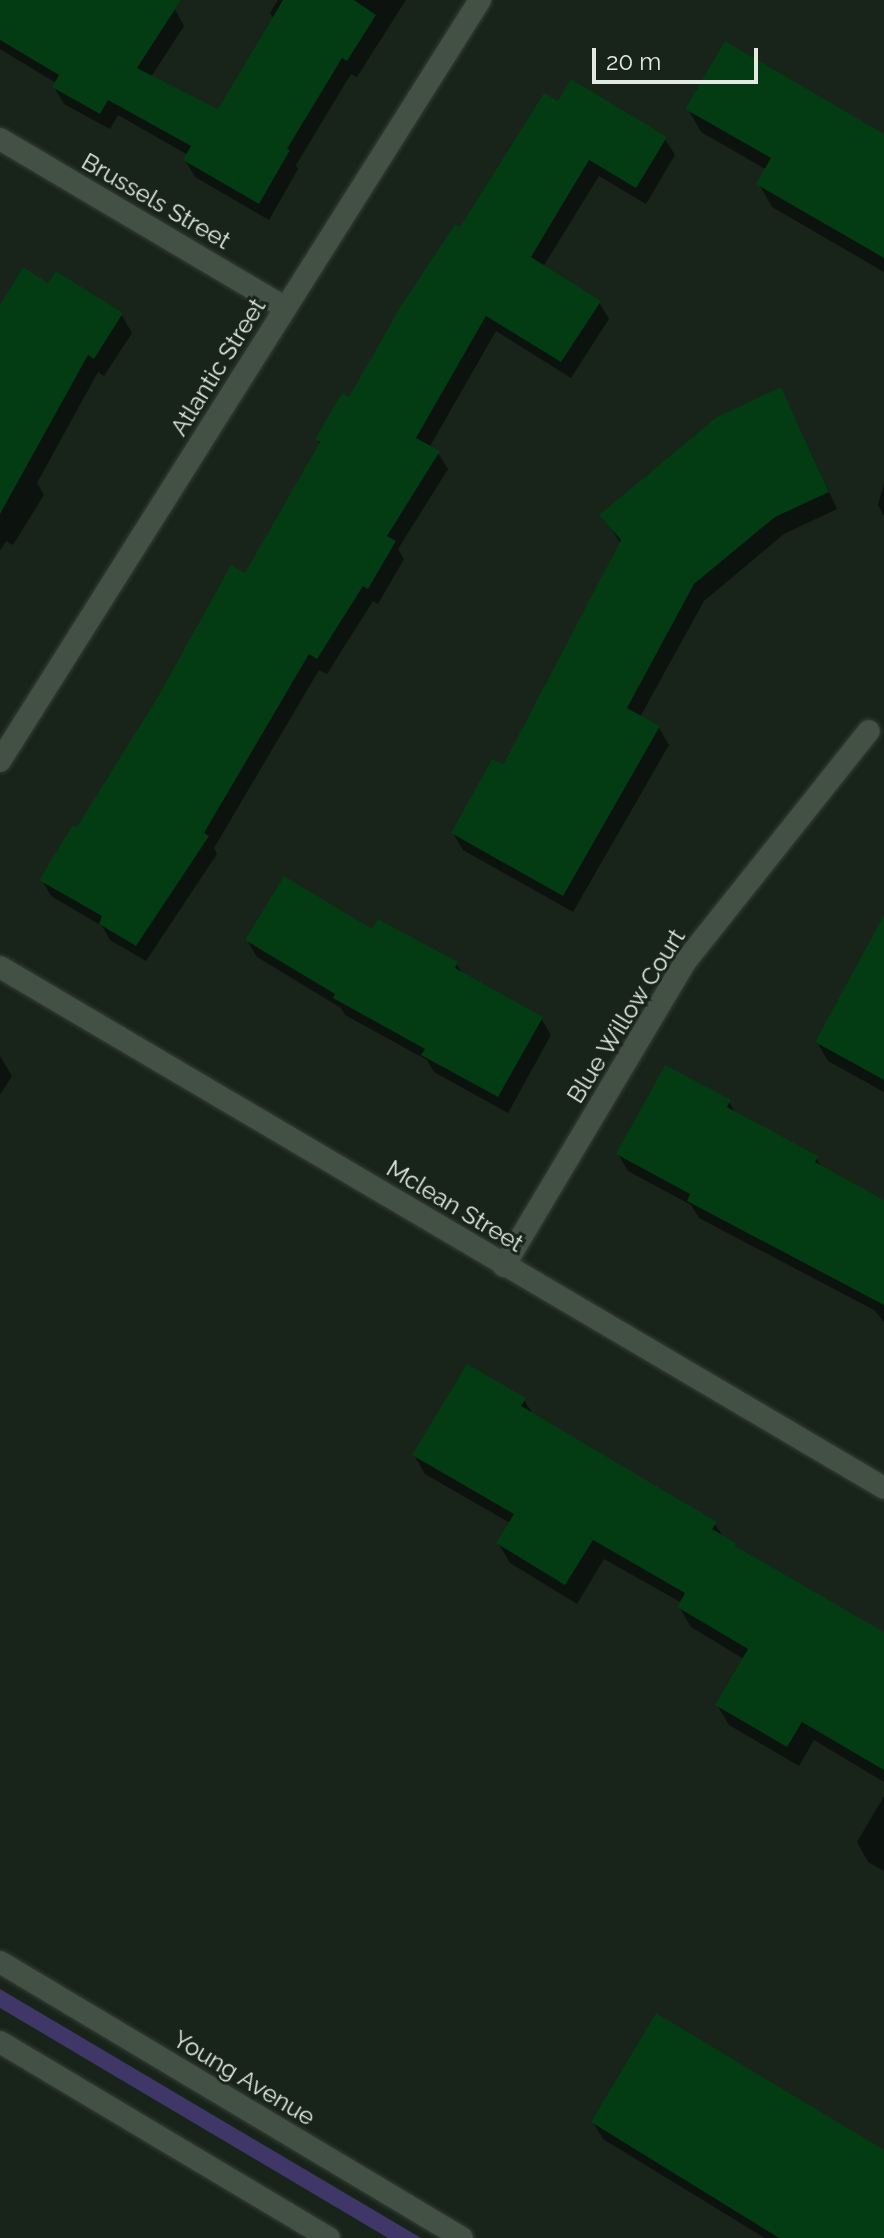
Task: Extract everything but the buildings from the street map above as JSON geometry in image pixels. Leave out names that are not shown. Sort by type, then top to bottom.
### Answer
[{"type":"street","name":"Atlantic Street","points":[[0,761],[480,0]]},
{"type":"street","name":"Brussels Street","points":[[0,139],[286,308]]},
{"type":"street","name":"Blue Willow Court","points":[[504,1266],[685,962],[869,731]]},
{"type":"street","name":"Mclean Street","points":[[0,967],[884,1488]]},
{"type":"street","name":"Young Avenue","points":[[0,1962],[462,2238]]},
{"type":"street","points":[[0,2042],[329,2238]]},
{"type":"shaded area","points":[[0,1989],[421,2238],[388,2238],[0,2008]]}]
